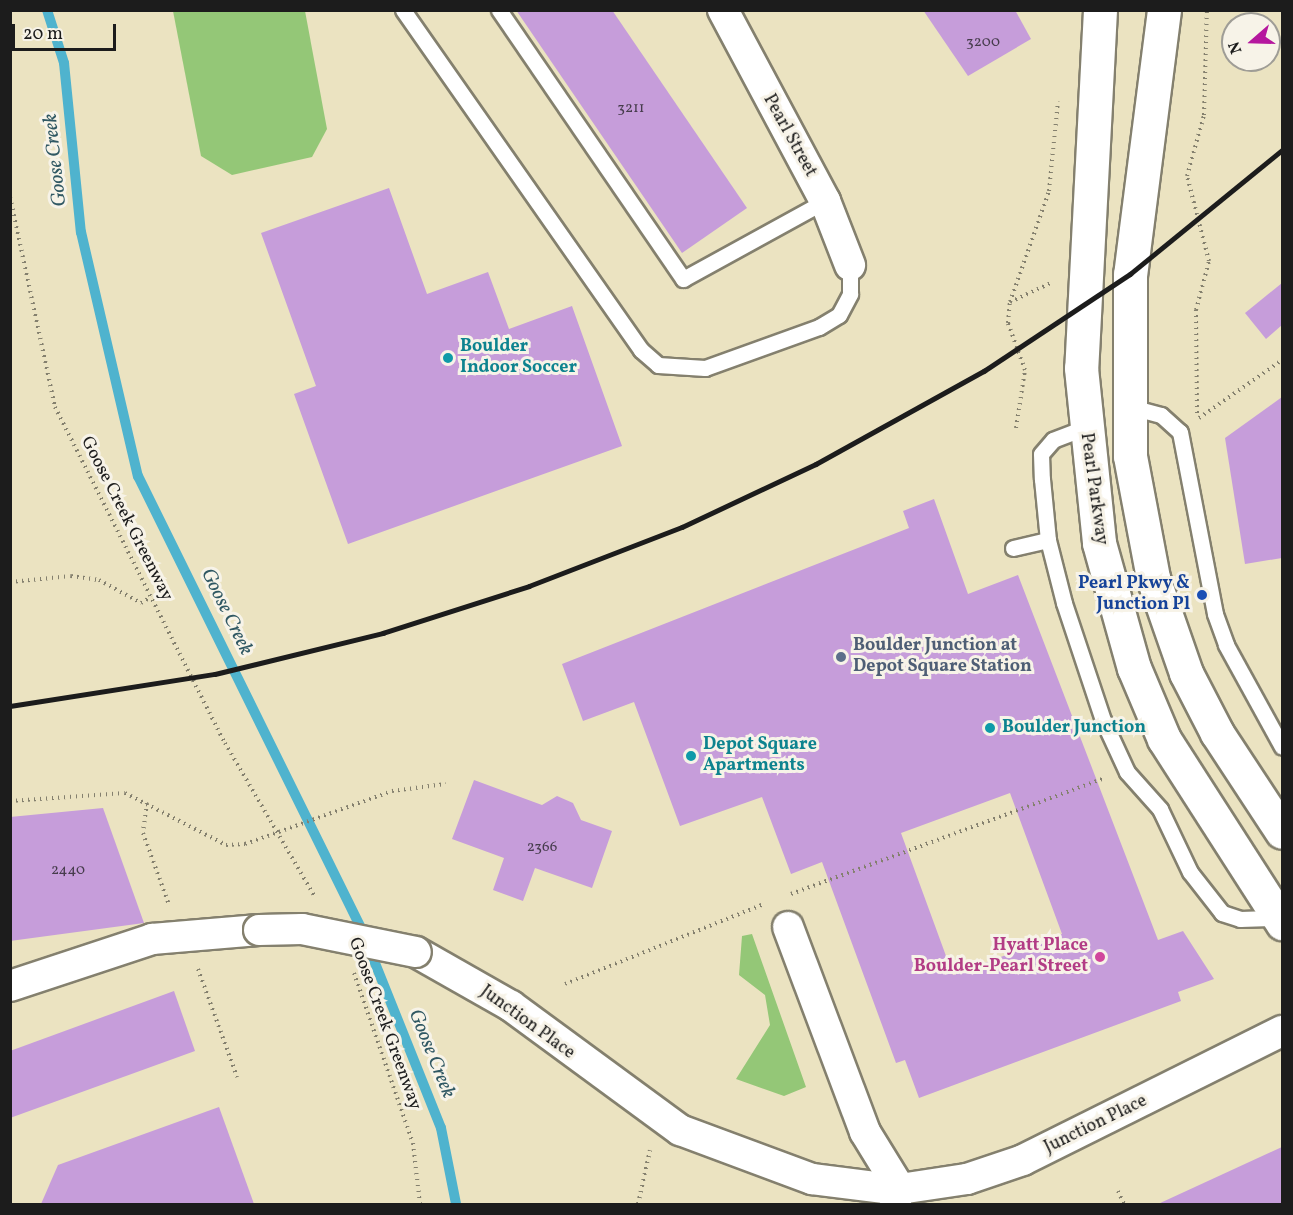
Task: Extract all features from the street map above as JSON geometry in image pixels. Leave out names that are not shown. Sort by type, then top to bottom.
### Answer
[{"type":"main road","name":"Pearl Parkway","points":[[1100,10],[1086,270],[1084,428],[1099,543],[1148,705],[1187,780],[1281,920]]},
{"type":"main road","points":[[1164,10],[1130,274],[1127,406],[1141,522],[1167,626],[1217,733],[1282,832]]},
{"type":"street","name":"Pearl Street","points":[[723,10],[825,201],[850,265]]},
{"type":"street","points":[[788,927],[865,1132],[896,1194]]},
{"type":"street","name":"Junction Place","points":[[10,986],[102,953],[179,935],[302,929],[416,952],[511,1006],[680,1130],[812,1179],[896,1194],[967,1179],[1023,1160],[1282,1030]]},
{"type":"lane","points":[[403,10],[641,350],[658,364],[705,368],[819,327],[839,315],[850,294],[850,265]]},
{"type":"lane","points":[[499,10],[683,279],[825,201]]},
{"type":"lane","points":[[1127,406],[1161,415],[1180,432],[1215,614],[1226,645],[1282,747]]},
{"type":"lane","points":[[1084,428],[1053,440],[1041,454],[1048,540],[1082,663],[1127,772],[1160,809],[1190,872],[1222,913],[1240,919],[1281,920]]},
{"type":"lane","points":[[1013,548],[1048,540]]},
{"type":"path","points":[[1199,429],[1196,310],[1209,261],[1187,176],[1204,115],[1207,10]]},
{"type":"path","points":[[1016,428],[1025,370],[1011,336],[1010,302],[1049,191],[1059,96]]},
{"type":"path","name":"Goose Creek Greenway","points":[[10,197],[55,407],[151,597],[277,831],[317,900]]},
{"type":"path","points":[[1010,302],[1086,270]]},
{"type":"path","points":[[1198,419],[1282,360]]},
{"type":"path","points":[[10,582],[71,576],[99,580],[141,603],[151,597]]},
{"type":"path","points":[[777,898],[1108,777]]},
{"type":"path","points":[[10,801],[125,793],[225,845],[301,824],[316,816],[392,791],[446,784]]},
{"type":"path","points":[[147,803],[142,833],[168,903]]},
{"type":"path","points":[[565,984],[767,903]]},
{"type":"path","points":[[179,935],[196,962],[237,1077]]},
{"type":"path","name":"Goose Creek Greenway","points":[[350,960],[413,1143],[420,1204]]},
{"type":"path","points":[[638,1204],[649,1155]]},
{"type":"path","points":[[1118,1191],[1124,1204]]},
{"type":"green space","points":[[173,11],[305,11],[327,129],[312,157],[232,175],[201,156]]},
{"type":"green space","points":[[752,934],[806,1087],[784,1096],[736,1079],[770,1025],[765,995],[739,975],[742,936]]},
{"type":"building","points":[[516,10],[612,10],[747,208],[682,253]]},
{"type":"building","points":[[923,10],[1015,10],[1031,39],[968,76]]},
{"type":"building","name":"Boulder Indoor Soccer","points":[[389,188],[427,294],[488,272],[509,329],[572,306],[622,446],[348,544],[294,394],[316,386],[261,233]]},
{"type":"building","points":[[1282,283],[1282,325],[1266,339],[1245,313]]},
{"type":"building","points":[[1282,397],[1282,558],[1245,564],[1225,438]]},
{"type":"building","points":[[934,499],[968,594],[1018,575],[1158,940],[1183,931],[1214,979],[1178,992],[1181,1001],[919,1098],[905,1060],[896,1063],[822,862],[791,874],[762,797],[680,826],[634,702],[583,721],[562,664],[909,528],[903,511]],"holes":[[[1010,793],[1062,934],[953,975],[901,833]]]},
{"type":"building","points":[[474,780],[542,805],[557,796],[573,803],[581,820],[612,831],[592,888],[535,868],[523,901],[493,890],[504,858],[452,839]]},
{"type":"building","points":[[103,808],[144,923],[10,941],[10,817]]},
{"type":"building","points":[[174,991],[195,1051],[10,1118],[10,1051]]},
{"type":"building","points":[[219,1107],[254,1204],[41,1204],[58,1165]]},
{"type":"building","points":[[1282,1147],[1282,1204],[1158,1204]]},
{"type":"waterway","name":"Goose Creek","points":[[47,10],[64,63],[81,232],[138,476],[361,928],[441,1128],[456,1204]]},
{"type":"railway","points":[[10,706],[215,674],[383,633],[529,586],[682,527],[816,464],[984,371],[1130,274],[1282,150]]},
{"type":"place","name":"Boulder Indoor Soccer","points":[[448,358]]},
{"type":"place","name":"Pearl Pkwy & Junction Pl","points":[[1202,595]]},
{"type":"place","name":"Boulder Junction at Depot Square Station","points":[[841,657]]},
{"type":"place","name":"Boulder Junction","points":[[990,728]]},
{"type":"place","name":"Depot Square Apartments","points":[[691,756]]},
{"type":"place","name":"Hyatt Place Boulder-Pearl Street","points":[[1100,957]]}]
